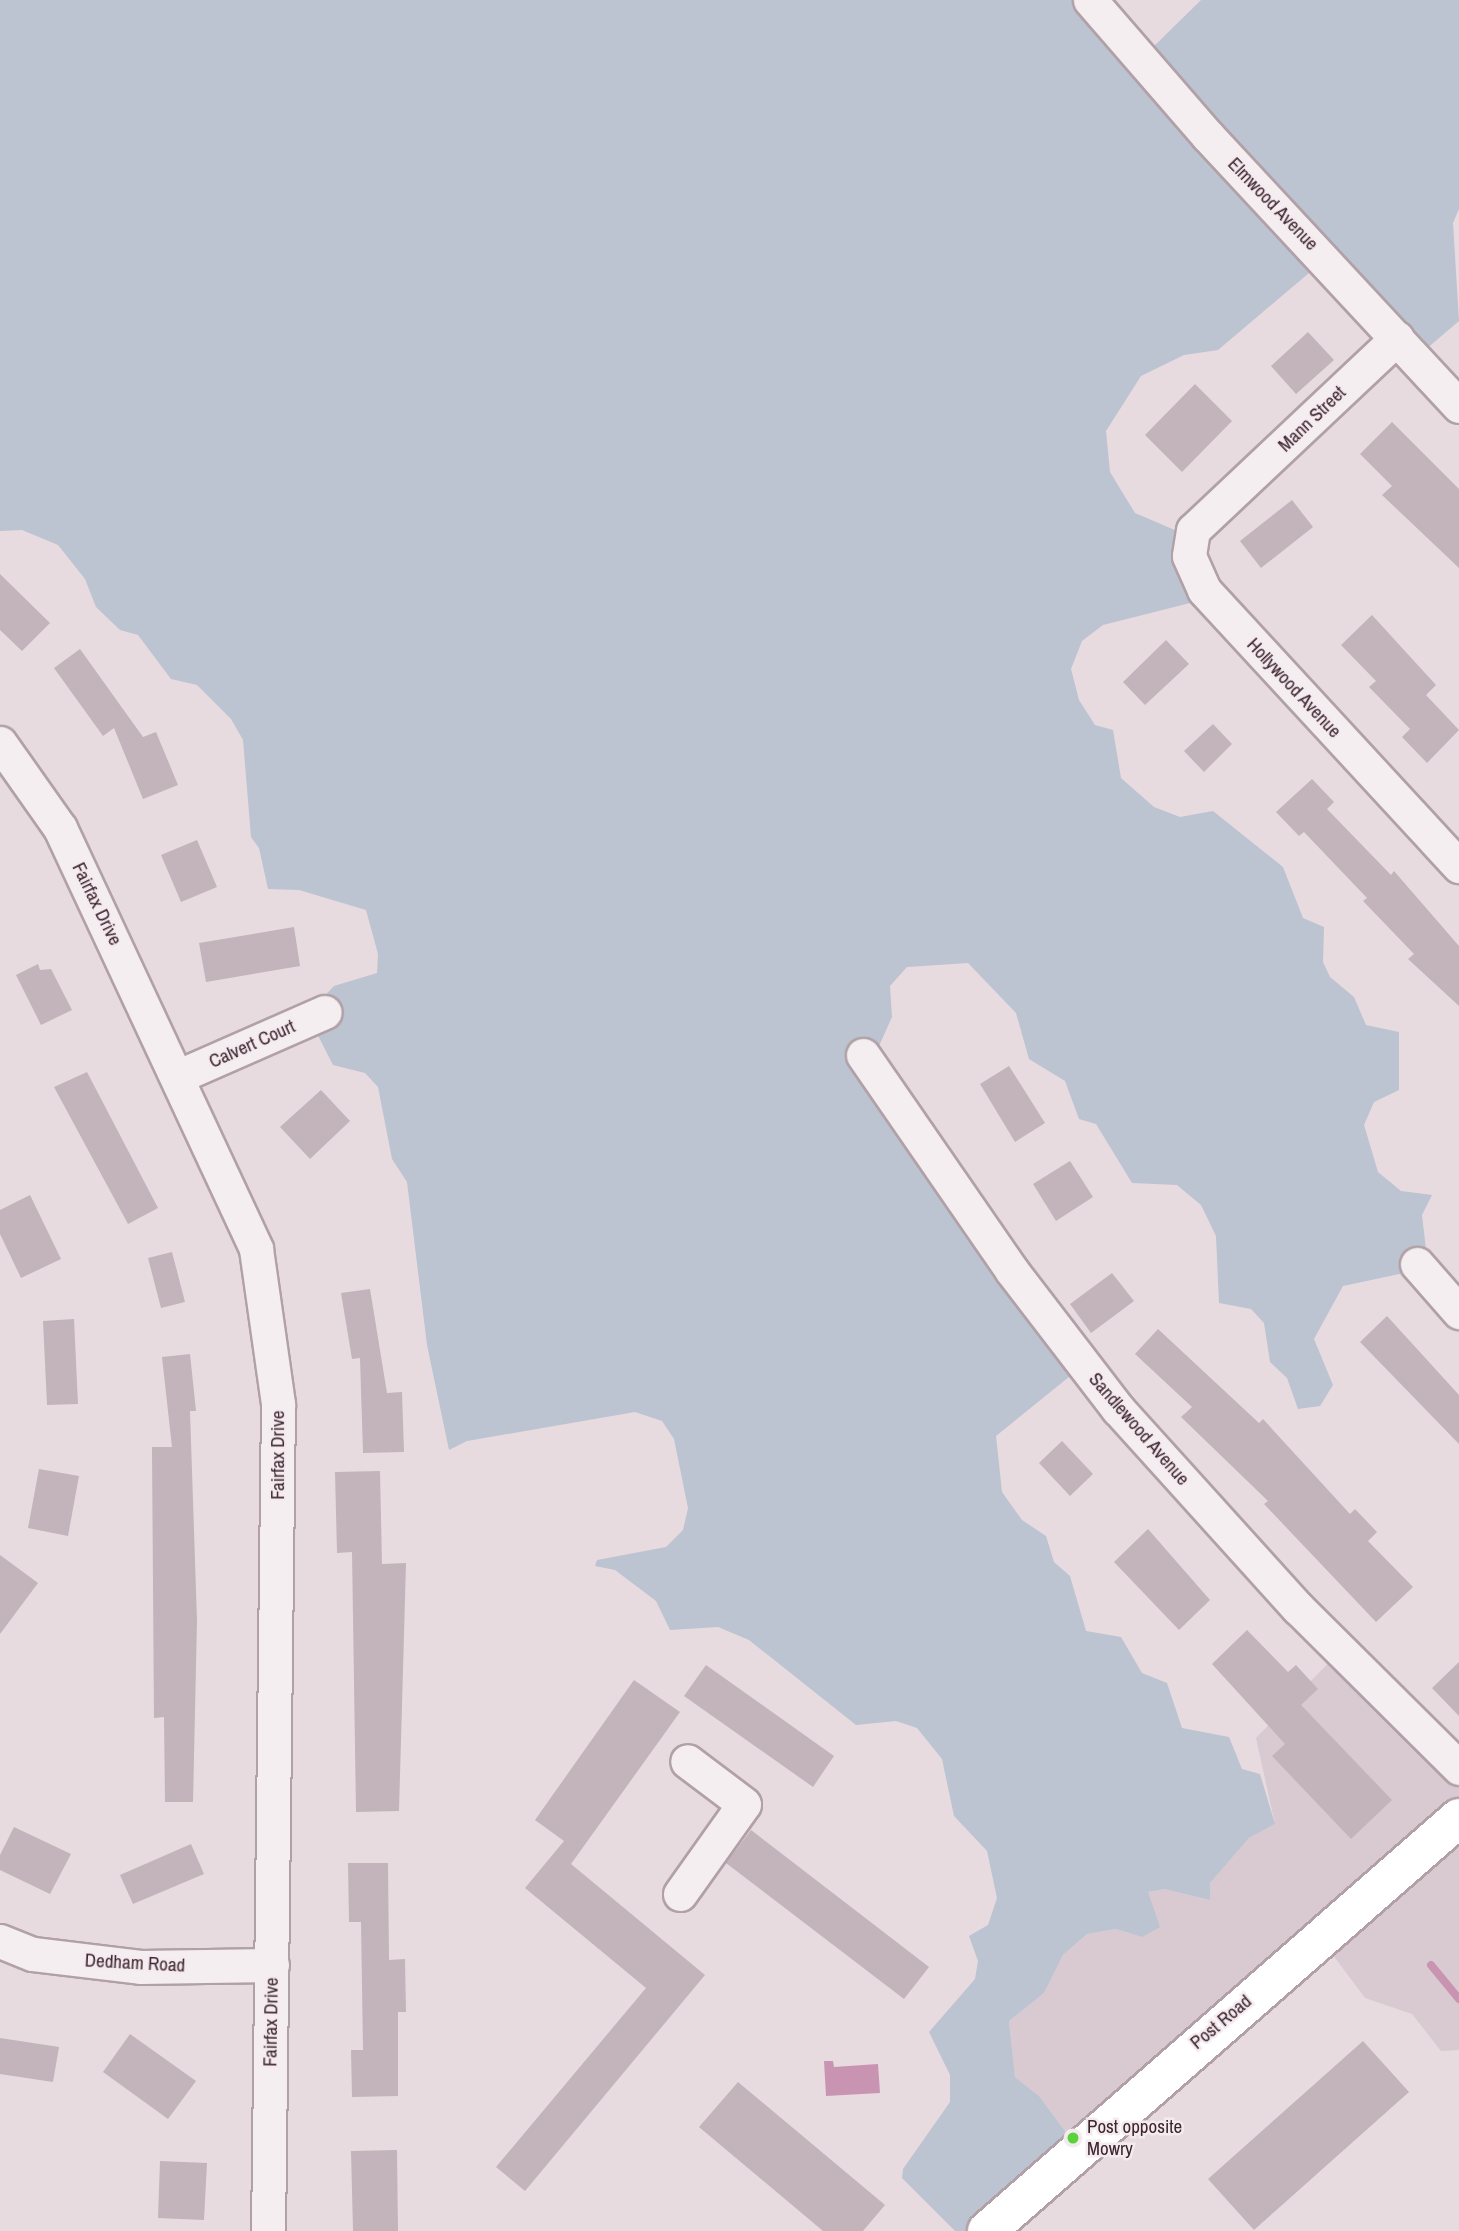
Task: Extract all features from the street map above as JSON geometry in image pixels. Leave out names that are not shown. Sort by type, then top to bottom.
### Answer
[{"type":"main road","name":"Post Road","points":[[987,2231],[1459,1818]]},
{"type":"street","name":"Elmwood Avenue","points":[[1090,0],[1207,135],[1459,406]]},
{"type":"street","name":"Mann Street","points":[[1228,501],[1397,338]]},
{"type":"street","name":"Hollywood Avenue","points":[[1228,501],[1193,530],[1189,556],[1204,590],[1459,866]]},
{"type":"street","name":"Fairfax Drive","points":[[2,751],[60,828],[179,1076],[256,1249],[278,1404],[268,2231]]},
{"type":"street","name":"Calvert Court","points":[[179,1076],[325,1012]]},
{"type":"street","name":"Sandlewood Avenue","points":[[863,1055],[1012,1270],[1118,1409],[1298,1608],[1459,1768]]},
{"type":"street","points":[[1417,1264],[1459,1312]]},
{"type":"street","points":[[680,1894],[744,1804],[687,1761]]},
{"type":"street","name":"Dedham Road","points":[[0,1941],[33,1954],[140,1966],[272,1965]]},
{"type":"shaded area","points":[[0,0],[1087,0],[1142,58],[1201,0],[1459,0],[1459,209],[1453,223],[1459,321],[1418,356],[1322,262],[1218,350],[1184,355],[1141,376],[1106,431],[1110,472],[1135,513],[1205,543],[1210,598],[1103,625],[1082,641],[1071,669],[1079,700],[1095,725],[1113,730],[1121,778],[1154,807],[1180,817],[1213,811],[1283,867],[1303,918],[1324,927],[1323,962],[1330,977],[1354,997],[1366,1025],[1399,1032],[1399,1090],[1374,1102],[1364,1125],[1378,1172],[1401,1191],[1432,1195],[1422,1215],[1429,1275],[1404,1273],[1343,1286],[1314,1339],[1333,1385],[1320,1406],[1298,1409],[1287,1378],[1270,1362],[1264,1323],[1251,1309],[1219,1303],[1216,1236],[1201,1205],[1177,1185],[1132,1183],[1096,1124],[1079,1119],[1065,1081],[1029,1059],[1016,1013],[968,963],[907,967],[890,986],[892,1017],[870,1066],[1080,1368],[996,1436],[1002,1492],[1022,1520],[1046,1536],[1054,1562],[1070,1576],[1086,1631],[1121,1637],[1142,1673],[1167,1683],[1182,1728],[1229,1737],[1242,1769],[1260,1774],[1275,1824],[1249,1838],[1210,1883],[1210,1900],[1164,1889],[1148,1892],[1160,1927],[1142,1937],[1116,1929],[1087,1934],[1063,1955],[1044,1993],[1009,2021],[1015,2077],[1039,2096],[1079,2150],[1006,2231],[955,2231],[902,2178],[903,2169],[950,2102],[950,2075],[929,2032],[975,1979],[978,1961],[969,1936],[988,1925],[997,1898],[987,1851],[954,1816],[942,1759],[917,1728],[896,1721],[856,1725],[749,1640],[718,1627],[670,1630],[656,1601],[615,1570],[595,1566],[597,1560],[666,1547],[683,1530],[688,1508],[674,1439],[662,1421],[635,1412],[467,1441],[449,1450],[427,1345],[407,1182],[392,1159],[378,1087],[365,1073],[333,1065],[307,1014],[334,986],[377,973],[378,954],[366,910],[299,890],[268,889],[259,848],[251,837],[243,740],[231,719],[197,685],[171,679],[138,635],[120,630],[96,607],[85,579],[58,545],[22,530],[0,531]]},
{"type":"shaded area","points":[[1337,1654],[1459,1774],[1459,2050],[1441,2051],[1412,2014],[1365,1998],[1327,1947],[1079,2150],[1039,2096],[1015,2077],[1009,2021],[1044,1993],[1063,1955],[1087,1934],[1116,1929],[1142,1937],[1147,1892],[1164,1889],[1210,1900],[1210,1883],[1249,1838],[1275,1824],[1256,1738]]},
{"type":"shaded area","points":[[824,2061],[833,2061],[834,2067],[878,2064],[880,2093],[826,2096]]},
{"type":"building","points":[[1308,332],[1334,360],[1296,394],[1271,366]]},
{"type":"building","points":[[1195,384],[1232,421],[1182,472],[1145,435]]},
{"type":"building","points":[[1392,422],[1459,489],[1459,568],[1382,495],[1392,486],[1360,454]]},
{"type":"building","points":[[1292,500],[1313,527],[1261,568],[1240,541]]},
{"type":"building","points":[[0,574],[50,623],[22,651],[0,630]]},
{"type":"building","points":[[1372,615],[1436,685],[1426,695],[1459,730],[1427,763],[1402,737],[1410,729],[1369,687],[1376,681],[1341,645]]},
{"type":"building","points":[[1166,640],[1189,664],[1145,705],[1123,682]]},
{"type":"building","points":[[80,649],[143,737],[156,732],[178,785],[143,799],[114,728],[103,736],[54,668]]},
{"type":"building","points":[[1213,724],[1232,744],[1204,772],[1184,751]]},
{"type":"building","points":[[1312,779],[1334,802],[1327,809],[1391,875],[1394,871],[1459,946],[1459,1006],[1408,959],[1414,954],[1363,901],[1367,898],[1304,832],[1299,836],[1276,812]]},
{"type":"building","points":[[197,840],[217,887],[181,902],[161,855]]},
{"type":"building","points":[[294,927],[300,966],[206,982],[199,943]]},
{"type":"building","points":[[38,964],[40,970],[51,969],[72,1010],[41,1025],[16,975]]},
{"type":"building","points":[[1009,1066],[1045,1123],[1015,1142],[980,1084]]},
{"type":"building","points":[[87,1072],[158,1208],[128,1224],[54,1087]]},
{"type":"building","points":[[321,1090],[350,1121],[310,1159],[280,1127]]},
{"type":"building","points":[[1070,1161],[1093,1197],[1056,1221],[1033,1184]]},
{"type":"building","points":[[30,1195],[61,1259],[21,1278],[0,1234],[0,1210]]},
{"type":"building","points":[[172,1252],[185,1302],[161,1308],[148,1258]]},
{"type":"building","points":[[1112,1273],[1134,1301],[1091,1333],[1070,1304]]},
{"type":"building","points":[[370,1289],[387,1393],[402,1392],[404,1452],[363,1453],[360,1358],[352,1359],[341,1293]]},
{"type":"building","points":[[1387,1316],[1459,1395],[1459,1444],[1360,1342]]},
{"type":"building","points":[[74,1319],[78,1404],[47,1405],[43,1321]]},
{"type":"building","points":[[1158,1329],[1259,1423],[1263,1419],[1350,1514],[1355,1509],[1377,1532],[1368,1541],[1413,1587],[1376,1622],[1264,1504],[1268,1501],[1181,1417],[1192,1407],[1135,1354]]},
{"type":"building","points":[[190,1354],[196,1411],[190,1411],[197,1621],[193,1802],[165,1802],[164,1717],[154,1718],[152,1447],[172,1447],[162,1357]]},
{"type":"building","points":[[1062,1441],[1093,1474],[1070,1496],[1039,1463]]},
{"type":"building","points":[[39,1469],[79,1476],[68,1536],[28,1528]]},
{"type":"building","points":[[380,1471],[382,1564],[406,1563],[399,1811],[356,1812],[352,1552],[337,1553],[335,1472]]},
{"type":"building","points":[[1148,1529],[1210,1600],[1179,1630],[1114,1562]]},
{"type":"building","points":[[0,1555],[38,1583],[0,1634]]},
{"type":"building","points":[[1247,1630],[1288,1672],[1296,1665],[1318,1689],[1301,1705],[1392,1800],[1351,1839],[1272,1756],[1285,1744],[1212,1664]]},
{"type":"building","points":[[1459,1662],[1459,1716],[1432,1688]]},
{"type":"building","points":[[706,1665],[834,1756],[813,1787],[684,1696]]},
{"type":"building","points":[[634,1680],[680,1712],[571,1864],[705,1975],[525,2191],[496,2167],[646,1988],[525,1888],[564,1841],[535,1820]]},
{"type":"building","points":[[14,1827],[71,1854],[50,1894],[0,1870],[0,1855]]},
{"type":"building","points":[[751,1830],[929,1967],[904,1999],[726,1863]]},
{"type":"building","points":[[191,1844],[204,1874],[133,1904],[120,1875]]},
{"type":"building","points":[[348,1863],[388,1863],[389,1960],[405,1959],[406,2012],[398,2012],[398,2096],[352,2097],[351,2050],[363,2050],[361,1922],[349,1922]]},
{"type":"building","points":[[130,2034],[196,2081],[168,2119],[103,2072]]},
{"type":"building","points":[[0,2038],[59,2047],[53,2082],[0,2074]]},
{"type":"building","points":[[1363,2041],[1409,2092],[1254,2230],[1208,2179]]},
{"type":"building","points":[[738,2082],[885,2205],[863,2231],[823,2231],[699,2127]]},
{"type":"building","points":[[397,2150],[398,2231],[353,2231],[351,2151]]},
{"type":"building","points":[[160,2161],[207,2163],[204,2220],[158,2218]]},
{"type":"waterway","points":[[1431,1965],[1459,1999]]},
{"type":"place","name":"Post opposite Mowry","points":[[1073,2138]]}]
